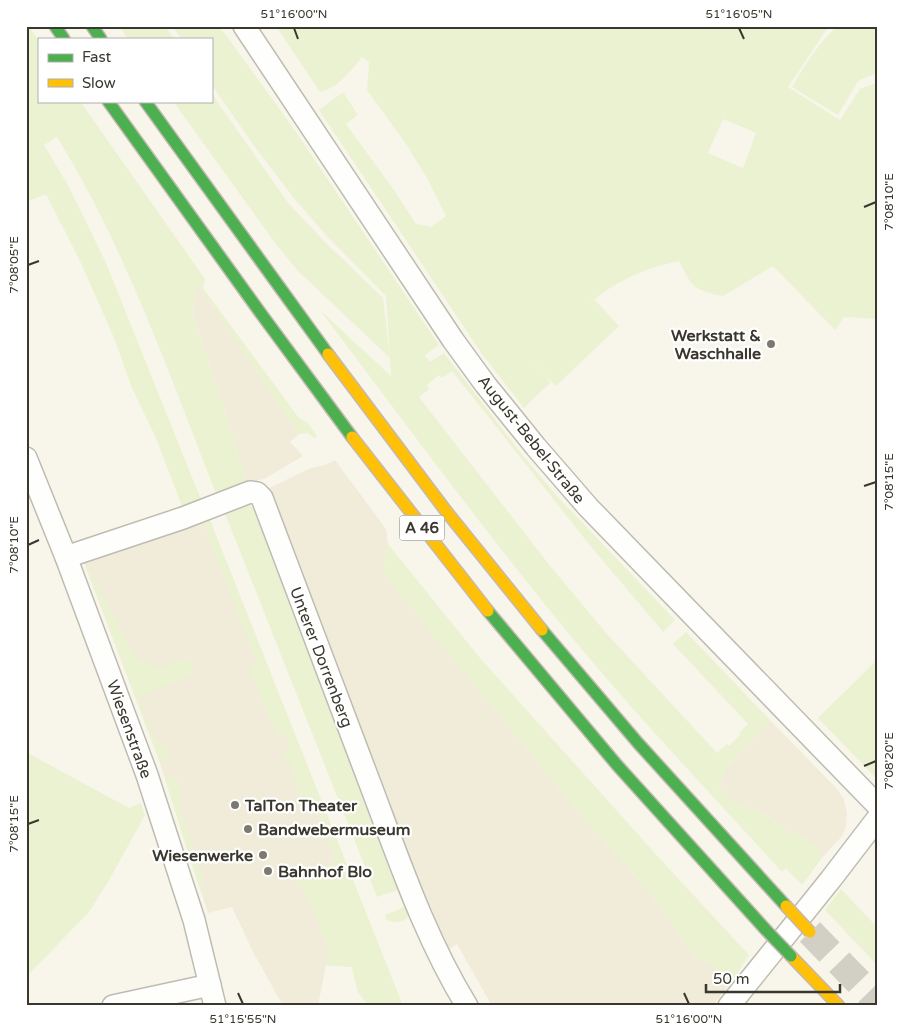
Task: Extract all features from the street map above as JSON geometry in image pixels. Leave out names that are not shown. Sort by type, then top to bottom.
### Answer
[{"type":"highway","points":[[55,26],[63,38]]},
{"type":"highway","points":[[92,26],[100,38]]},
{"type":"highway","name":"A 46","points":[[109,102],[272,330],[445,558],[531,665],[620,768],[766,930],[839,1006]]},
{"type":"highway","name":"A 46","points":[[146,102],[386,432],[552,642],[720,835],[810,932]]},
{"type":"street","name":"August-Bebel-Straße","points":[[244,26],[453,340],[485,384],[536,447],[588,507],[877,805]]},
{"type":"street","name":"Wiesenstraße","points":[[26,458],[66,557],[147,775],[194,920],[215,1006]]},
{"type":"street","name":"Unterer Dorrenberg","points":[[66,557],[183,518],[250,492],[257,493],[262,498],[414,896],[441,959],[467,1006]]},
{"type":"street","points":[[730,1006],[877,819]]},
{"type":"street","points":[[113,1006],[210,985]]},
{"type":"shaded area","points":[[197,283],[299,434],[290,442],[303,456],[266,478],[248,484],[192,311]]},
{"type":"shaded area","points":[[335,460],[386,529],[388,544],[383,571],[565,796],[652,895],[694,955],[720,972],[734,978],[713,1006],[492,1006],[457,944],[448,950],[345,695],[269,488],[311,468],[325,465]]},
{"type":"shaded area","name":"Wiesenwerke","points":[[209,518],[401,1001],[369,1006],[358,992],[352,967],[326,965],[318,1006],[283,1006],[253,952],[232,907],[208,913],[159,760],[83,560]]},
{"type":"shaded area","points":[[770,720],[838,790],[844,800],[847,813],[843,835],[822,858],[818,850],[802,836],[791,834],[770,817],[730,800],[719,787],[726,768]]},
{"type":"green space","points":[[26,26],[29,26],[38,40],[38,102],[81,102],[205,279],[203,288],[299,418],[308,423],[317,436],[314,438],[308,433],[299,434],[197,284],[192,311],[248,484],[217,496],[145,313],[125,268],[82,180],[57,137],[44,145],[68,185],[106,263],[202,502],[183,509],[156,438],[132,388],[114,338],[81,263],[46,194],[26,202]]},
{"type":"green space","points":[[119,26],[165,26],[173,38],[127,38]]},
{"type":"green space","points":[[173,26],[218,26],[226,35],[296,132],[439,345],[425,355],[430,362],[444,353],[524,457],[557,496],[675,620],[663,632],[588,543],[452,371],[442,378],[439,375],[427,385],[429,389],[419,397],[547,562],[607,634],[717,753],[727,744],[729,746],[748,724],[673,644],[686,632],[770,720],[726,768],[719,787],[730,800],[770,817],[791,834],[802,836],[818,850],[822,858],[802,885],[786,868],[782,872],[652,731],[593,662],[473,513],[320,310],[391,376],[386,296],[325,234],[293,197],[212,85],[212,38],[180,38]]},
{"type":"green space","points":[[276,26],[829,26],[788,87],[840,120],[860,89],[877,83],[877,319],[844,317],[835,330],[773,266],[723,296],[706,292],[695,286],[687,277],[679,261],[665,264],[625,279],[594,299],[619,326],[556,386],[530,360],[551,382],[524,408],[482,354],[319,110],[343,92],[358,115],[346,124],[416,224],[431,227],[446,216],[427,178],[406,144],[367,90],[369,62],[362,57],[338,83],[320,92]],"holes":[[[723,119],[756,133],[743,168],[708,153]]]},
{"type":"green space","points":[[837,26],[877,26],[877,73],[858,81],[838,115],[792,87],[812,55]]},
{"type":"green space","points":[[212,94],[289,204],[383,298],[390,358],[297,270],[275,243],[174,102],[212,102]]},
{"type":"green space","points":[[245,503],[256,509],[412,911],[405,920],[394,922],[387,920],[385,915],[404,907],[397,890],[377,897],[224,511]]},
{"type":"green space","points":[[209,518],[403,1006],[369,1006],[358,992],[352,967],[326,965],[329,949],[303,886],[295,878],[336,861],[311,802],[302,805],[290,761],[287,762],[283,751],[290,747],[285,734],[277,737],[249,668],[257,663],[202,521]]},
{"type":"green space","points":[[388,544],[480,658],[749,955],[734,978],[720,972],[694,955],[652,895],[565,796],[416,615],[383,571]]},
{"type":"green space","points":[[87,569],[89,569],[135,657],[161,669],[188,657],[195,673],[139,697],[154,739],[167,748],[170,754],[167,758],[159,760]]},
{"type":"green space","points":[[877,660],[877,779],[818,718]]},
{"type":"green space","points":[[26,752],[129,808],[141,803],[145,815],[89,912],[26,977]]},
{"type":"green space","points":[[173,777],[178,779],[179,782],[181,791],[179,804],[203,878],[201,893],[165,779]]},
{"type":"green space","points":[[841,889],[877,927],[877,965],[825,910]]},
{"type":"tunnel","points":[[810,932],[877,1001]]},
{"type":"traffic: fast","points":[[55,26],[63,38]]},
{"type":"traffic: fast","points":[[92,26],[100,38]]},
{"type":"traffic: fast","points":[[109,102],[352,437]]},
{"type":"traffic: fast","points":[[146,102],[328,354]]},
{"type":"traffic: fast","points":[[488,611],[617,765],[766,930]]},
{"type":"traffic: fast","points":[[542,630],[638,743],[786,906]]},
{"type":"traffic: fast","points":[[766,930],[791,956]]},
{"type":"traffic: slow","points":[[328,354],[446,511],[542,630]]},
{"type":"traffic: slow","points":[[352,437],[488,611]]},
{"type":"traffic: slow","points":[[786,906],[810,932]]},
{"type":"traffic: slow","points":[[791,956],[839,1006]]},
{"type":"place","name":"Werkstatt & Waschhalle","points":[[771,344]]},
{"type":"place","name":"TalTon Theater","points":[[235,805]]},
{"type":"place","name":"Bandwebermuseum","points":[[248,829]]},
{"type":"place","name":"Wiesenwerke","points":[[263,855]]},
{"type":"place","name":"Bahnhof Blo","points":[[268,871]]}]
